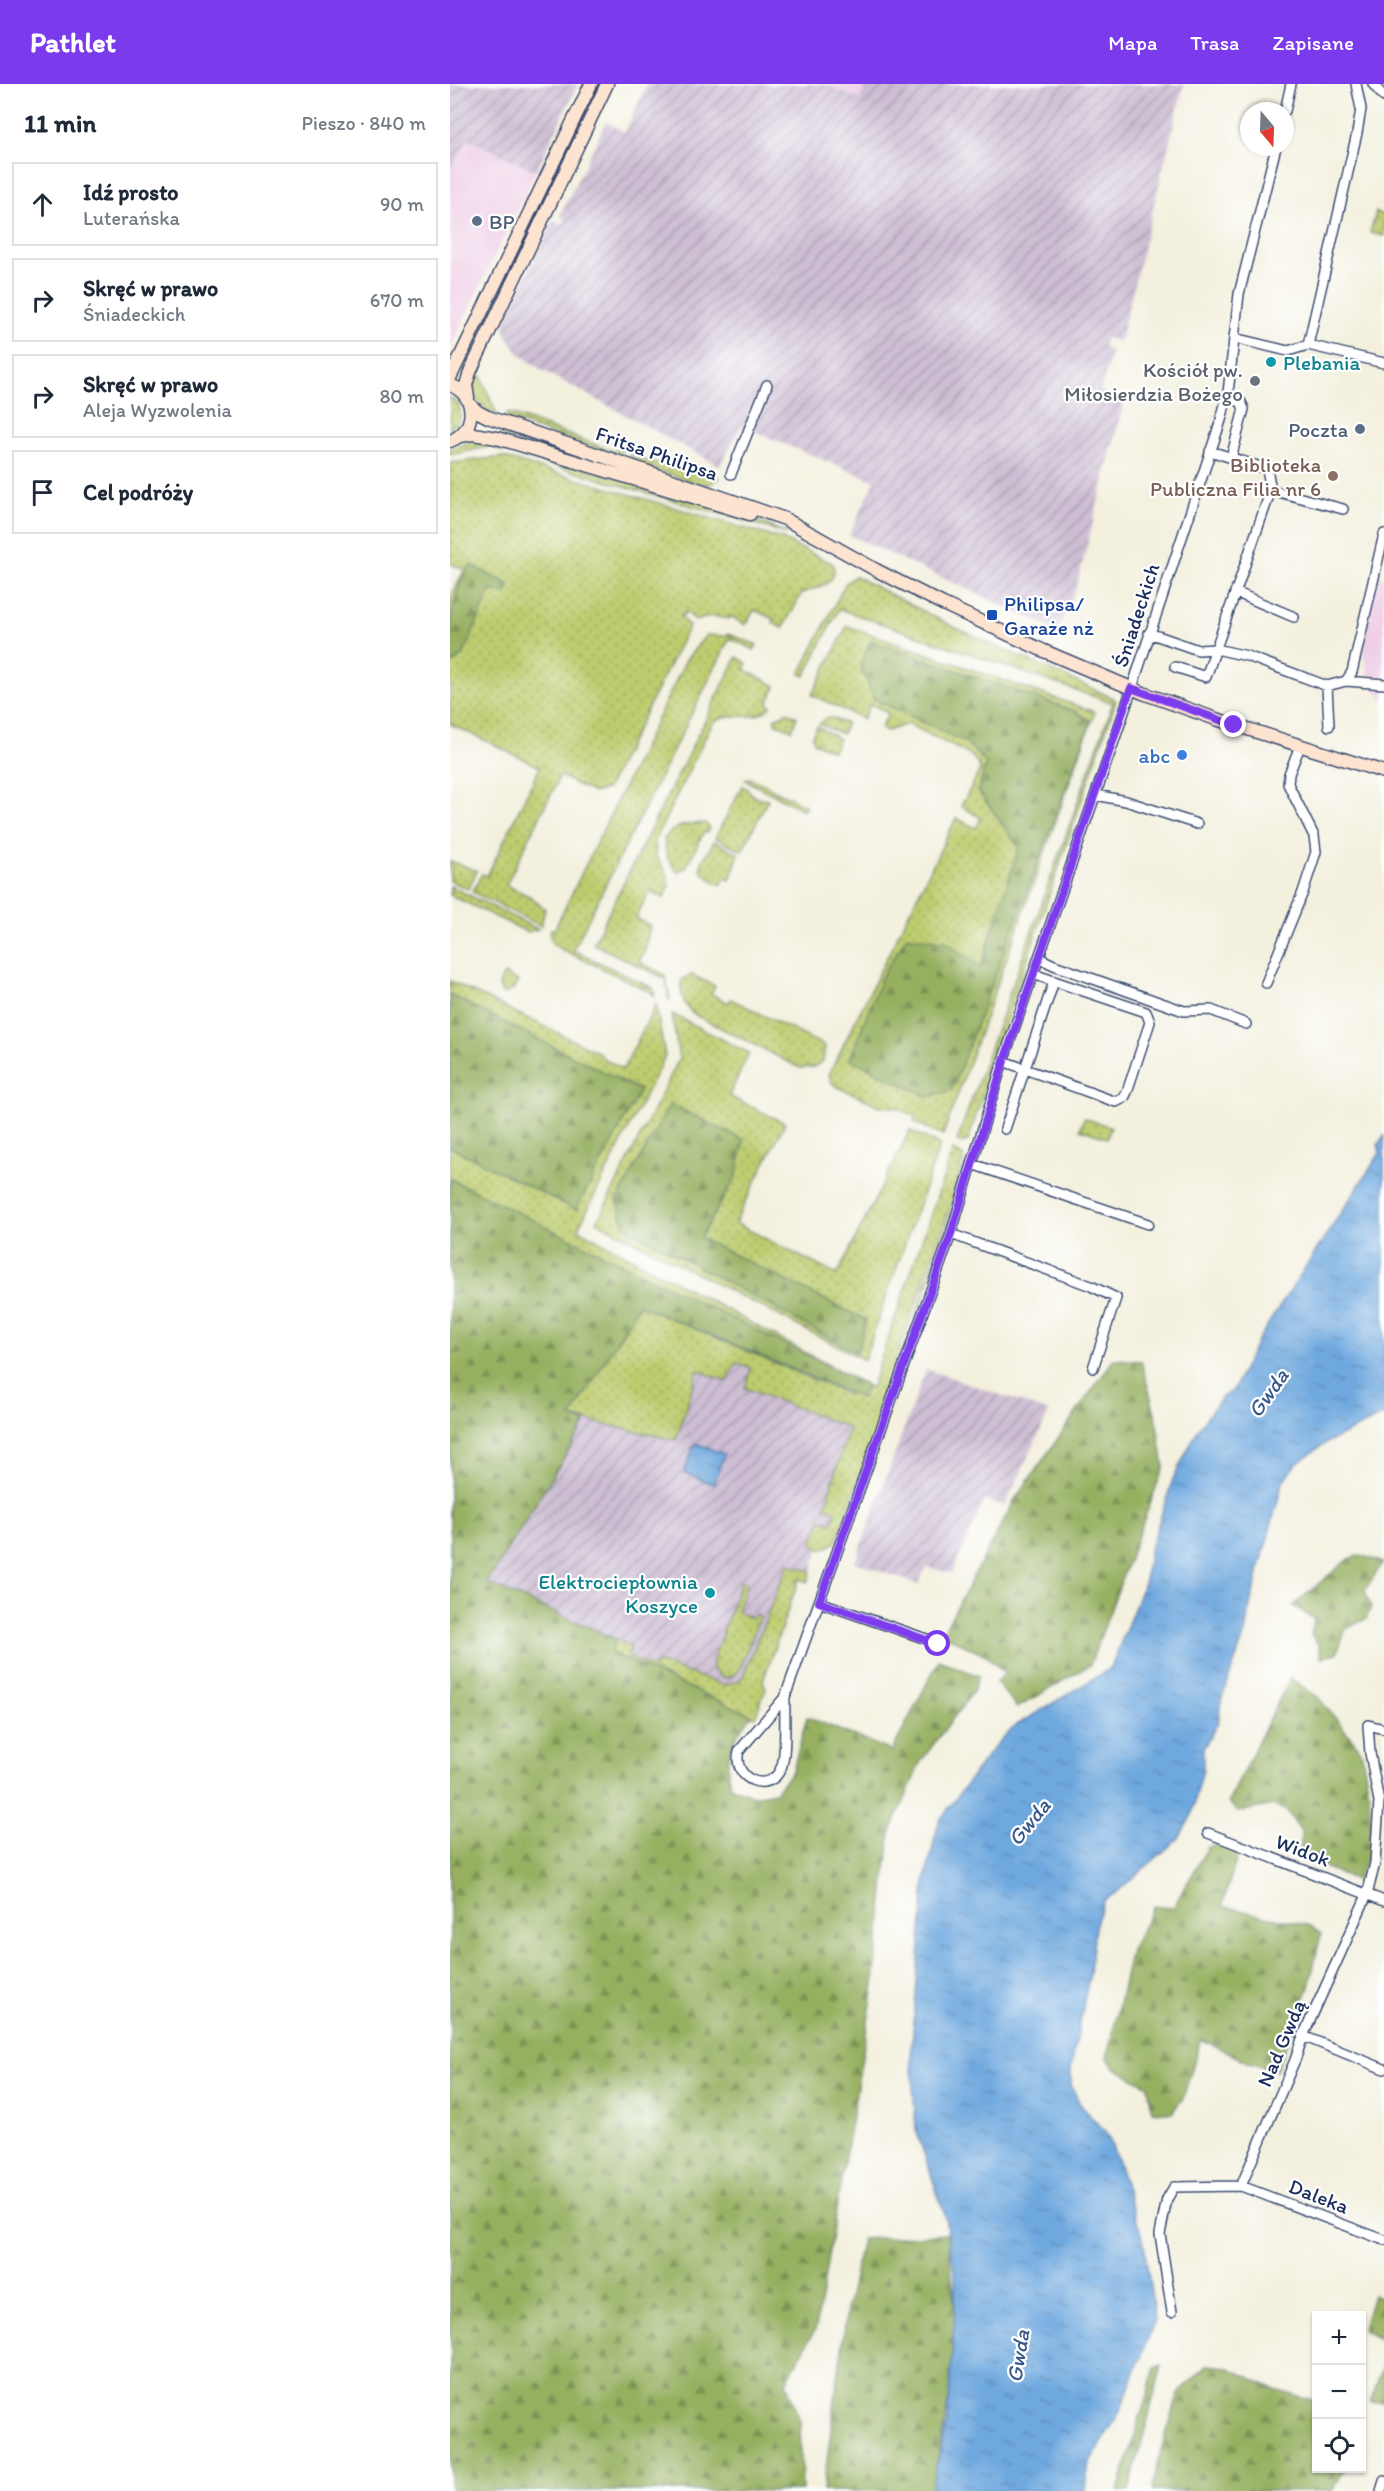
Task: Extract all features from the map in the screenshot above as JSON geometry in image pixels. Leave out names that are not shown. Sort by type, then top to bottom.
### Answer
[{"type":"street","points":[[450,378],[591,84]]},
{"type":"street","points":[[453,440],[471,420],[466,385],[470,372],[607,84]]},
{"type":"street","points":[[1286,102],[1291,84]]},
{"type":"street","points":[[1308,345],[1357,133],[1361,109],[1356,84]]},
{"type":"street","points":[[1373,84],[1384,97]]},
{"type":"street","name":"Śniadeckich","points":[[785,1697],[951,1234],[1004,1061],[1227,398],[1239,294],[1274,156]]},
{"type":"street","points":[[1234,338],[1288,351],[1308,345],[1384,363]]},
{"type":"street","name":"Fritsa Philipsa","points":[[450,385],[462,392],[478,412],[760,509],[795,524],[829,545],[971,618],[1131,688],[1194,712],[1384,772]]},
{"type":"street","points":[[731,474],[767,385]]},
{"type":"street","points":[[1227,398],[1241,402],[1244,409],[1231,458]]},
{"type":"street","name":"Fritsa Philipsa","points":[[453,440],[473,434],[496,438],[766,519],[829,545]]},
{"type":"street","points":[[1175,667],[1206,677],[1271,490],[1267,469],[1210,451]]},
{"type":"street","points":[[1271,490],[1343,510]]},
{"type":"street","points":[[1347,681],[1352,672],[1384,534]]},
{"type":"street","points":[[1235,592],[1294,617]]},
{"type":"street","points":[[1149,633],[1198,650],[1216,650],[1255,659],[1327,686],[1347,681],[1384,684]]},
{"type":"street","points":[[1327,686],[1329,726]]},
{"type":"street","points":[[1266,983],[1303,892],[1316,852],[1314,837],[1288,784],[1289,774],[1300,746]]},
{"type":"street","points":[[1095,795],[1197,824]]},
{"type":"street","points":[[1039,958],[1184,1011],[1211,1010],[1246,1024]]},
{"type":"street","points":[[1004,1061],[1116,1102],[1126,1095],[1146,1037],[1150,1018],[1146,1012],[1033,974]]},
{"type":"street","points":[[1005,1129],[1054,981]]},
{"type":"street","points":[[972,1164],[1148,1224]]},
{"type":"street","points":[[951,1234],[1091,1286],[1116,1298],[1093,1368]]},
{"type":"street","points":[[819,1602],[938,1644]]},
{"type":"street","points":[[785,1697],[783,1766],[772,1779],[762,1782],[753,1781],[740,1771],[739,1750],[785,1697]]},
{"type":"street","name":"Nad Gwdą","points":[[1241,2186],[1303,2036],[1367,1895],[1375,1863],[1379,1802],[1370,1753],[1368,1725],[1384,1729]]},
{"type":"street","name":"Widok","points":[[1208,1833],[1384,1901]]},
{"type":"street","points":[[1303,2036],[1384,2068]]},
{"type":"street","points":[[1172,2312],[1160,2234],[1167,2199],[1174,2187],[1241,2186]]},
{"type":"street","name":"Daleka","points":[[1241,2186],[1384,2241]]},
{"type":"street","points":[[1381,2491],[1384,2481]]},
{"type":"shaded area","points":[[450,84],[578,84],[536,171],[468,139],[450,172]]},
{"type":"shaded area","points":[[647,84],[823,84],[860,100],[867,84],[1184,84],[1121,337],[1119,341],[1106,338],[1103,348],[1112,351],[1100,392],[1125,397],[1076,588],[1058,631],[849,535],[875,481],[741,426],[720,466],[542,370],[518,353],[505,332],[505,319],[553,221],[562,225],[565,220],[560,216],[606,122],[625,132]]},
{"type":"shaded area","points":[[823,84],[867,84],[860,100]]},
{"type":"shaded area","points":[[468,139],[536,171],[450,348],[450,172]]},
{"type":"shaded area","points":[[1378,576],[1384,577],[1384,702],[1371,684],[1362,650]]},
{"type":"shaded area","points":[[639,1305],[866,1402],[883,1400],[825,1542],[820,1546],[808,1582],[799,1579],[763,1681],[766,1688],[755,1717],[466,1590]]},
{"type":"shaded area","points":[[926,1369],[1049,1412],[1005,1506],[985,1500],[952,1573],[926,1567],[918,1585],[855,1562]]},
{"type":"green space","points":[[565,156],[468,364],[464,362],[562,157]]},
{"type":"green space","points":[[1376,212],[1384,215],[1384,236],[1370,233]]},
{"type":"green space","points":[[475,374],[481,376],[497,415],[476,399],[473,388]]},
{"type":"green space","points":[[450,397],[458,404],[460,417],[455,426],[450,429]]},
{"type":"green space","points":[[508,413],[613,451],[622,449],[622,458],[505,418]]},
{"type":"green space","points":[[503,428],[616,467],[616,468],[501,436]]},
{"type":"green space","points":[[474,440],[489,440],[487,447],[450,455],[450,449]]},
{"type":"green space","points":[[499,443],[744,515],[788,534],[496,449]]},
{"type":"green space","points":[[629,452],[633,457],[720,478],[709,485],[702,485],[635,463],[630,459]]},
{"type":"green space","points":[[502,457],[782,539],[832,563],[834,570],[834,575],[826,584],[802,593],[783,628],[773,623],[774,619],[754,610],[746,625],[730,616],[729,619],[712,616],[696,621],[686,612],[681,617],[689,626],[607,789],[594,793],[560,776],[506,885],[531,897],[545,909],[541,926],[472,892],[482,874],[487,876],[540,767],[450,724],[450,599],[464,570],[450,563],[450,463]]},
{"type":"green space","points":[[471,565],[510,585],[505,594],[491,590],[463,655],[450,666],[451,626],[455,599],[464,575]]},
{"type":"green space","points":[[855,576],[952,626],[1116,701],[1012,1003],[968,1141],[960,1143],[957,1141],[1113,703],[839,609],[805,676],[800,674],[845,584]]},
{"type":"green space","points":[[847,626],[1095,712],[943,1135],[914,1122],[916,1117],[896,1107],[880,1106],[836,1086],[832,1083],[829,1074],[956,818],[976,828],[981,818],[961,806],[980,770],[972,756],[908,724],[887,731],[881,728],[888,713],[871,704],[863,719],[812,695]]},
{"type":"green space","points":[[728,634],[757,645],[754,650],[730,638],[573,950],[653,988],[655,997],[651,992],[559,948],[553,944],[549,933],[551,929],[554,930],[686,660],[706,635],[727,636]]},
{"type":"green space","points":[[871,641],[1075,711],[1091,721],[952,1090],[928,1097],[850,1059],[882,976],[907,936],[947,942],[981,967],[1019,847],[978,791],[986,763],[967,743],[874,699],[860,665]]},
{"type":"green space","points":[[737,657],[747,663],[744,669],[776,686],[768,703],[771,706],[764,712],[756,715],[725,717],[712,724],[655,840],[656,856],[669,877],[666,879],[670,886],[664,898],[650,891],[636,918],[650,926],[645,950],[639,962],[665,975],[666,979],[593,944]]},
{"type":"green space","points":[[787,712],[797,717],[792,730],[775,723],[775,718]]},
{"type":"green space","points":[[826,718],[847,724],[842,734],[819,724]]},
{"type":"green space","points":[[817,726],[839,739],[833,751],[815,743],[812,736]]},
{"type":"green space","points":[[750,778],[806,806],[803,810],[745,780]]},
{"type":"green space","points":[[742,786],[748,789],[754,797],[768,799],[742,851],[715,838]]},
{"type":"green space","points":[[705,823],[709,827],[707,833],[704,832],[686,868],[677,872],[667,857],[664,839],[677,828]]},
{"type":"green space","points":[[714,841],[739,854],[730,880],[725,878],[721,885],[705,875],[701,867]]},
{"type":"green space","points":[[450,861],[477,871],[468,889],[450,881]]},
{"type":"green space","points":[[450,886],[538,929],[527,932],[450,895]]},
{"type":"green space","points":[[504,974],[518,981],[513,990],[504,994],[499,984]]},
{"type":"green space","points":[[692,975],[715,986],[711,994],[729,1003],[731,999],[825,1046],[823,1061],[814,1067],[800,1068],[693,1014],[681,993],[682,979]]},
{"type":"green space","points":[[450,981],[598,1052],[604,1059],[623,1069],[656,1005],[665,1056],[578,1229],[871,1388],[953,1150],[964,1157],[952,1202],[887,1385],[890,1389],[887,1400],[836,1542],[825,1549],[819,1549],[812,1543],[821,1520],[832,1523],[836,1512],[825,1507],[849,1428],[745,1388],[751,1368],[736,1363],[727,1382],[698,1370],[676,1440],[571,1417],[639,1305],[847,1394],[852,1385],[450,1179]]},
{"type":"green space","points":[[450,995],[640,1090],[576,1210],[450,1147]]},
{"type":"green space","points":[[672,1014],[749,1053],[729,1096],[785,1123],[735,1223],[837,1275],[910,1130],[940,1145],[864,1360],[597,1222],[679,1059]]},
{"type":"green space","points":[[670,1104],[744,1140],[736,1177],[700,1238],[866,1320],[857,1353],[625,1227],[617,1200]]},
{"type":"green space","points":[[1084,1118],[1111,1127],[1107,1138],[1080,1129]]},
{"type":"green space","points":[[967,1162],[957,1202],[893,1382],[961,1185]]},
{"type":"green space","points":[[450,1179],[867,1385],[862,1398],[639,1305],[571,1417],[586,1422],[487,1583],[616,1639],[610,1653],[752,1715],[734,1740],[729,1756],[728,1774],[730,1786],[753,1796],[775,1792],[793,1770],[807,1717],[892,1751],[939,1660],[979,1676],[973,1692],[921,1761],[890,1834],[873,1992],[816,2328],[786,2382],[800,2421],[802,2491],[450,2491]]},
{"type":"green space","points":[[1114,1359],[1141,1361],[1155,1413],[1164,1466],[1090,1665],[1017,1708],[996,1682],[1005,1673],[986,1656],[942,1634],[1016,1498]]},
{"type":"green space","points":[[1361,1555],[1383,1563],[1365,1590],[1371,1607],[1366,1619],[1346,1629],[1337,1653],[1321,1658],[1318,1644],[1311,1634],[1314,1619],[1293,1606],[1348,1559]]},
{"type":"green space","points":[[788,1564],[811,1571],[808,1582],[799,1579],[763,1681],[766,1688],[755,1717],[610,1653],[616,1639],[631,1647],[628,1657],[654,1668],[657,1662],[724,1685],[737,1682],[743,1676]]},
{"type":"green space","points":[[741,1581],[747,1583],[737,1612],[753,1618],[755,1614],[760,1617],[739,1670],[734,1675],[724,1678],[713,1670],[713,1660]]},
{"type":"green space","points":[[1290,1678],[1318,1697],[1361,1750],[1369,1792],[1371,1832],[1370,1852],[1356,1880],[1299,1857],[1302,1832],[1287,1811],[1273,1805],[1238,1812],[1228,1802]]},
{"type":"green space","points":[[1220,1845],[1239,1851],[1222,1906],[1310,1926],[1321,1934],[1309,1987],[1276,2071],[1249,2063],[1201,2039],[1183,2098],[1172,2113],[1152,2111],[1148,2086],[1115,2068],[1107,2058],[1131,1950],[1154,1906],[1173,1908],[1208,1847]]},
{"type":"green space","points":[[948,2234],[958,2347],[932,2491],[823,2491],[847,2310],[862,2239]]},
{"type":"green space","points":[[1373,2295],[1384,2299],[1384,2341],[1366,2332],[1366,2317]]},
{"type":"green space","points":[[1384,2363],[1384,2402],[1370,2402]]},
{"type":"green space","points":[[1162,2365],[1129,2491],[1118,2491],[1155,2368]]},
{"type":"green space","points":[[1207,2365],[1227,2367],[1272,2388],[1312,2400],[1312,2473],[1343,2473],[1332,2491],[1152,2491],[1161,2450],[1179,2393]]},
{"type":"water","name":"Gwda","points":[[1384,1136],[1384,1415],[1326,1443],[1297,1463],[1283,1481],[1251,1601],[1245,1633],[1221,1701],[1218,1723],[1203,1749],[1203,1769],[1191,1817],[1179,1838],[1117,1892],[1103,1901],[1095,1928],[1090,1973],[1071,2067],[1071,2085],[1080,2104],[1108,2136],[1118,2162],[1144,2243],[1155,2320],[1119,2414],[1089,2463],[1085,2491],[931,2491],[947,2421],[955,2312],[955,2274],[944,2213],[916,2130],[911,2057],[925,1880],[939,1821],[993,1748],[1013,1727],[1111,1668],[1145,1580],[1149,1552],[1173,1479],[1198,1429],[1222,1397],[1234,1389],[1257,1341],[1380,1153],[1378,1145]]},
{"type":"water","points":[[695,1443],[724,1454],[714,1484],[684,1473]]},
{"type":"place","name":"BP","points":[[477,221]]},
{"type":"place","name":"Plebania","points":[[1271,362]]},
{"type":"place","name":"Kościół pw. Miłosierdzia Bożego","points":[[1255,381]]},
{"type":"place","name":"Poczta","points":[[1360,429]]},
{"type":"place","name":"Biblioteka Publiczna Filia nr 6","points":[[1333,476]]},
{"type":"place","name":"Philipsa/ Garaże nż","points":[[992,615]]},
{"type":"place","name":"abc","points":[[1182,755]]},
{"type":"place","name":"Elektrociepłownia Koszyce","points":[[710,1593]]},
{"type":"route","points":[[938,1644],[819,1602],[951,1234],[1004,1061],[1131,688],[1234,725]]}]
